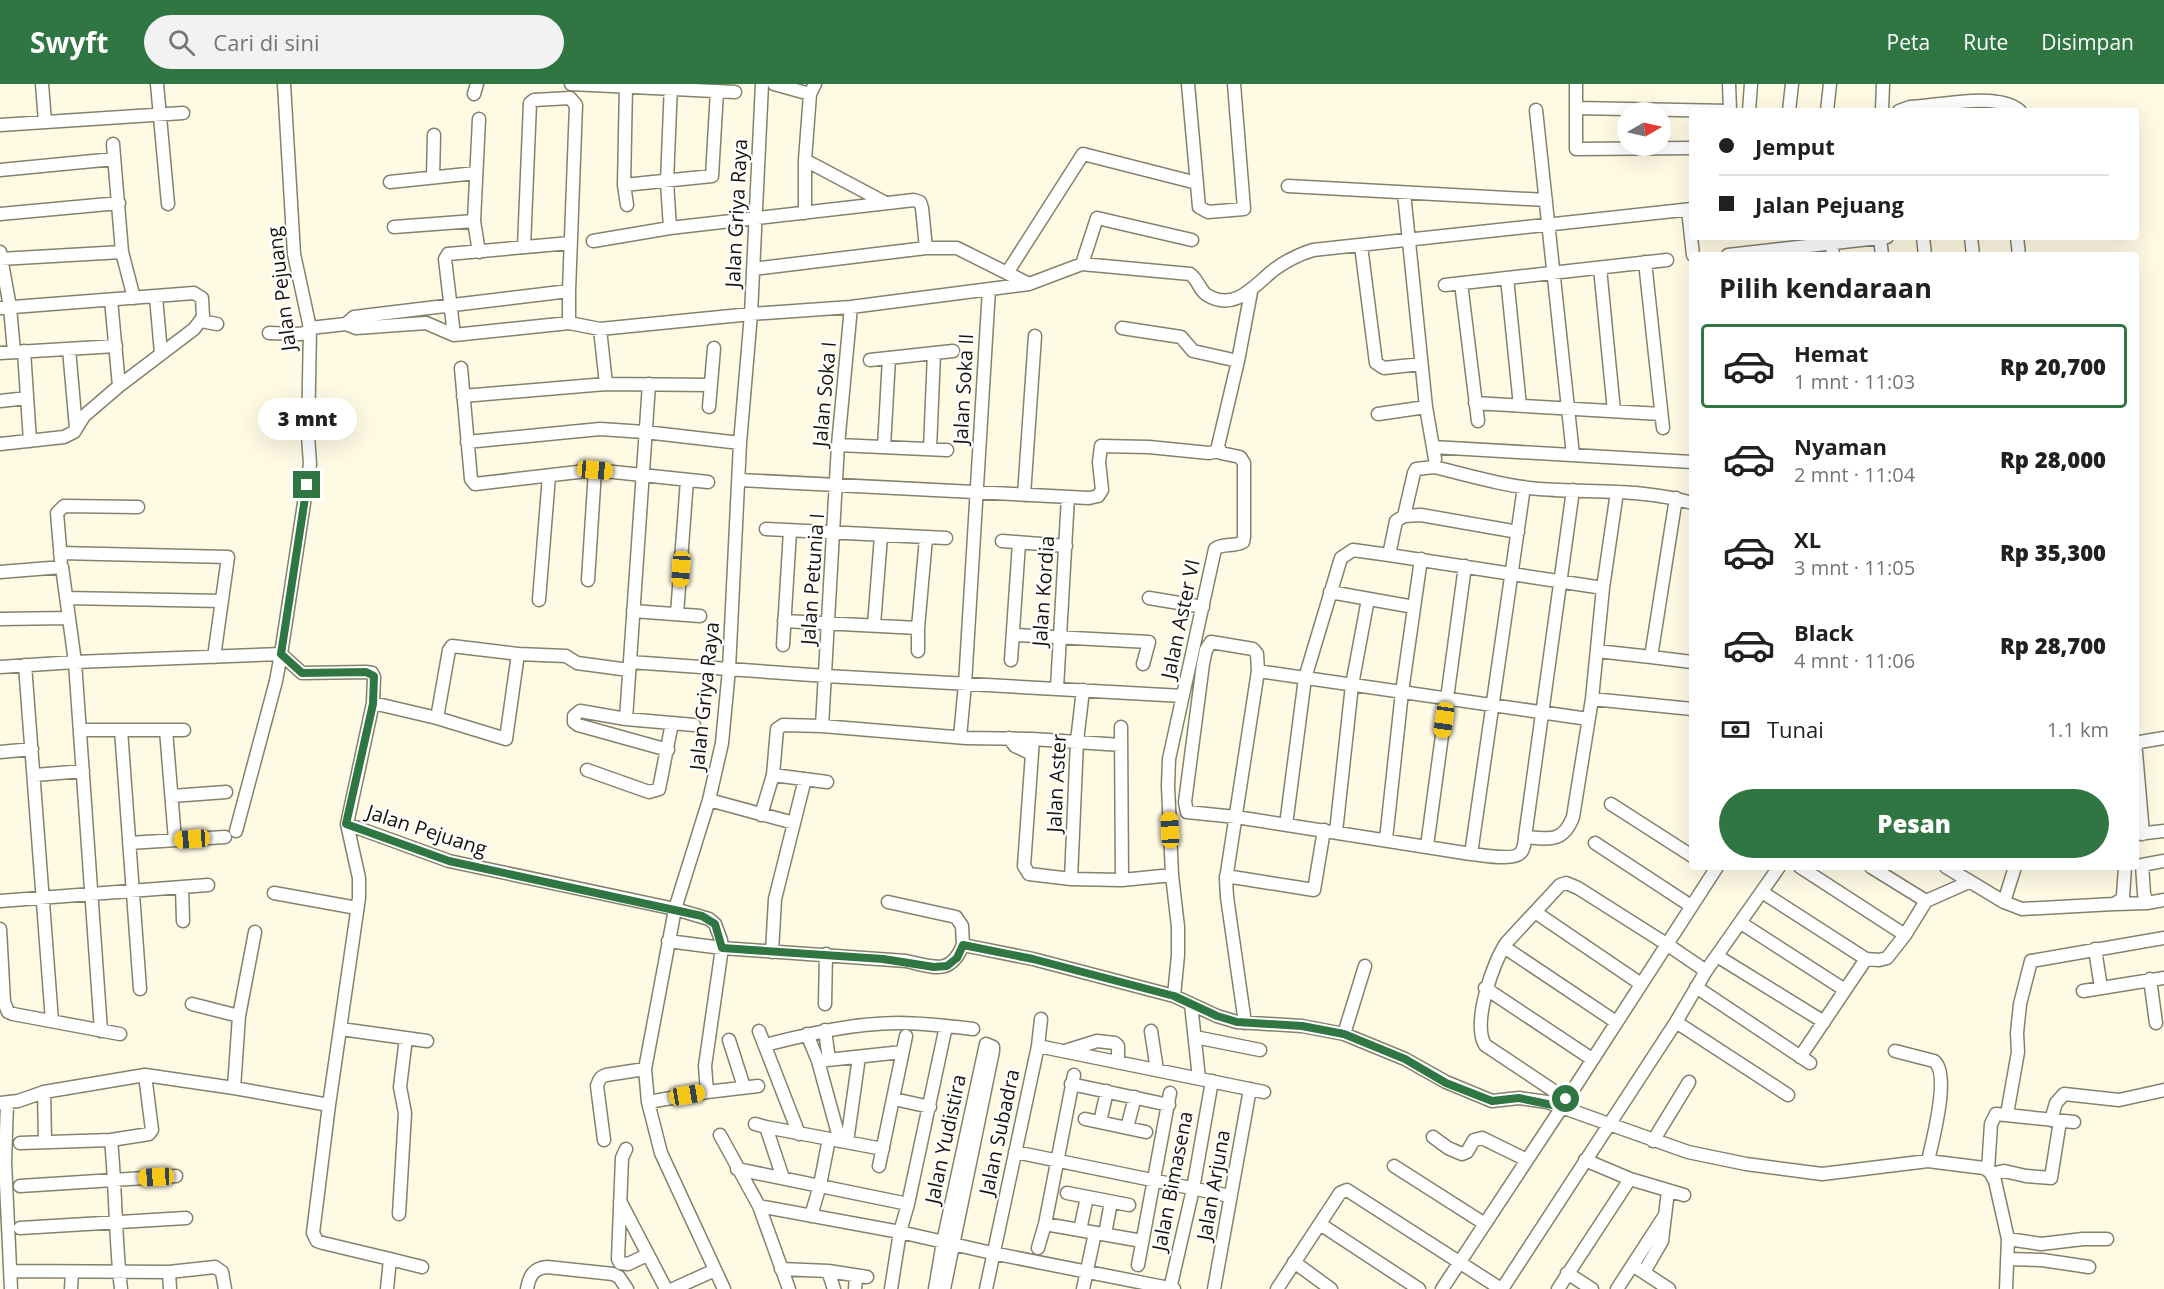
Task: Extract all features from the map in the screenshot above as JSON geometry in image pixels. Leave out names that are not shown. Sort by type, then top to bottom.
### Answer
[{"type":"street","points":[[42,84],[45,122]]},
{"type":"street","points":[[157,84],[168,204]]},
{"type":"street","name":"Jalan Pejuang","points":[[284,84],[294,254],[310,328],[308,436],[310,464],[281,654],[302,673],[371,673],[374,677],[373,704],[346,824],[449,861],[702,916],[715,924],[722,948]]},
{"type":"street","points":[[571,84],[626,87],[671,86],[735,92]]},
{"type":"street","name":"Jalan Griya Raya","points":[[724,1289],[662,1153],[648,1102],[645,1069],[675,909],[709,800],[722,743],[729,669],[741,443],[751,314],[762,84]]},
{"type":"street","points":[[774,84],[812,89],[805,160],[805,213]]},
{"type":"street","points":[[1188,84],[1198,207],[1208,212],[1244,209],[1234,84]]},
{"type":"street","points":[[1576,84],[1576,149],[1689,148]]},
{"type":"street","points":[[1729,84],[1730,108]]},
{"type":"street","points":[[1749,108],[1751,84]]},
{"type":"street","points":[[1789,108],[1792,84]]},
{"type":"street","points":[[1827,108],[1830,84]]},
{"type":"street","points":[[1882,108],[1883,84]]},
{"type":"street","points":[[670,228],[667,182],[671,86]]},
{"type":"street","points":[[626,87],[624,185],[627,205]]},
{"type":"street","points":[[624,185],[712,176],[717,91]]},
{"type":"street","points":[[524,247],[529,106],[534,100],[570,98],[576,105],[569,323]]},
{"type":"street","points":[[1907,108],[1990,101],[2008,104],[2015,108]]},
{"type":"street","points":[[1576,108],[1689,109]]},
{"type":"street","points":[[1536,110],[1573,455]]},
{"type":"street","points":[[0,125],[183,113]]},
{"type":"street","points":[[479,119],[474,221],[479,252]]},
{"type":"street","points":[[433,177],[434,135]]},
{"type":"street","points":[[113,144],[122,252],[134,298]]},
{"type":"street","points":[[1007,273],[1083,154],[1197,183]]},
{"type":"street","points":[[0,170],[114,159]]},
{"type":"street","points":[[805,160],[886,203]]},
{"type":"street","points":[[390,182],[476,173]]},
{"type":"street","points":[[1288,186],[1546,200]]},
{"type":"street","points":[[1404,192],[1421,364],[1434,453],[1573,455],[1689,462]]},
{"type":"street","points":[[593,241],[670,228],[914,200],[920,202],[926,248]]},
{"type":"street","points":[[0,214],[119,203]]},
{"type":"street","points":[[269,333],[299,334],[305,333],[310,328],[346,324],[356,328],[426,323],[454,335],[569,323],[600,328],[851,307],[1029,284],[1082,264],[1190,274],[1203,292],[1214,298],[1235,299],[1251,292],[1274,270],[1305,253],[1320,249],[1689,209]]},
{"type":"street","points":[[1082,264],[1097,218],[1192,240]]},
{"type":"street","points":[[394,227],[474,221]]},
{"type":"street","points":[[1786,252],[1866,240]]},
{"type":"street","points":[[454,335],[446,256],[450,253],[570,243]]},
{"type":"street","points":[[1361,246],[1376,363],[1384,368],[1421,364]]},
{"type":"street","points":[[753,269],[926,248],[957,248],[1029,284]]},
{"type":"street","points":[[30,441],[27,398],[19,351],[5,307],[0,256],[122,252]]},
{"type":"street","points":[[1445,285],[1667,260]]},
{"type":"street","points":[[1645,262],[1663,428]]},
{"type":"street","points":[[1600,268],[1614,411]]},
{"type":"street","points":[[1507,278],[1520,406]]},
{"type":"street","points":[[1461,283],[1478,421]]},
{"type":"street","name":"Jalan Soka II","points":[[960,737],[989,290]]},
{"type":"street","points":[[346,324],[354,317],[569,291]]},
{"type":"street","points":[[740,480],[1089,498],[1101,493],[1101,446],[1149,447],[1209,453],[1219,451],[1251,292]]},
{"type":"street","points":[[0,444],[64,437],[71,434],[84,416],[201,321],[203,306],[202,298],[198,294],[5,307]]},
{"type":"street","points":[[156,297],[161,353]]},
{"type":"street","points":[[111,300],[118,387]]},
{"type":"street","name":"Jalan Soka I","points":[[838,485],[838,445],[851,307]]},
{"type":"street","points":[[424,309],[426,323]]},
{"type":"street","points":[[201,321],[217,324]]},
{"type":"street","points":[[600,328],[606,384]]},
{"type":"street","points":[[1122,328],[1181,337],[1193,351],[1238,361]]},
{"type":"street","points":[[1024,495],[1035,336]]},
{"type":"street","points":[[0,353],[116,346]]},
{"type":"street","points":[[69,348],[76,428]]},
{"type":"street","points":[[709,407],[714,348]]},
{"type":"street","points":[[870,360],[953,351]]},
{"type":"street","points":[[930,449],[934,353]]},
{"type":"street","points":[[884,447],[889,358]]},
{"type":"street","points":[[461,368],[471,479],[475,484],[595,470],[708,482]]},
{"type":"street","points":[[463,396],[606,384],[710,385]]},
{"type":"street","points":[[626,719],[649,384]]},
{"type":"street","points":[[0,401],[27,398]]},
{"type":"street","points":[[1475,403],[1661,414]]},
{"type":"street","points":[[1378,414],[1426,407]]},
{"type":"street","points":[[467,442],[600,429],[741,443]]},
{"type":"street","points":[[838,445],[947,450]]},
{"type":"street","name":"Jalan Aster VI","points":[[1174,996],[1178,927],[1172,875],[1169,759],[1215,549],[1239,544],[1243,542],[1244,537],[1243,459],[1219,451]]},
{"type":"street","points":[[1404,516],[1416,469],[1434,467],[1524,487],[1617,492],[1676,498],[1689,502]]},
{"type":"street","points":[[588,580],[595,470]]},
{"type":"street","points":[[539,600],[549,476]]},
{"type":"street","points":[[677,614],[687,480]]},
{"type":"street","name":"Jalan Petunia I","points":[[822,726],[838,485]]},
{"type":"street","points":[[1472,854],[1524,487]]},
{"type":"street","points":[[1245,1023],[1226,876],[1236,817],[1258,671],[1257,654],[1253,649],[1210,642],[1206,650],[1186,792],[1186,812],[1236,817],[1472,854],[1508,858],[1517,856],[1522,851],[1525,837],[1573,490]]},
{"type":"street","points":[[1525,837],[1557,838],[1565,833],[1576,805],[1592,699],[1603,588],[1617,492]]},
{"type":"street","name":"Jalan Kordia","points":[[1057,688],[1068,497]]},
{"type":"street","points":[[1652,657],[1676,498]]},
{"type":"street","points":[[101,1031],[75,662],[67,618],[67,598],[57,513],[64,506],[138,507]]},
{"type":"street","points":[[1389,555],[1396,521],[1404,516],[1421,515],[1518,532]]},
{"type":"street","points":[[766,529],[946,538]]},
{"type":"street","points":[[783,645],[790,531]]},
{"type":"street","points":[[874,625],[881,536]]},
{"type":"street","points":[[918,651],[926,538]]},
{"type":"street","points":[[1002,541],[1066,546]]},
{"type":"street","points":[[1011,660],[1019,543]]},
{"type":"street","points":[[1286,825],[1305,678],[1330,592],[1341,558],[1345,554],[1353,550],[1603,588]]},
{"type":"street","points":[[60,553],[228,558],[214,657]]},
{"type":"street","points":[[1386,840],[1402,692],[1421,560]]},
{"type":"street","points":[[1427,846],[1465,566]]},
{"type":"street","points":[[0,572],[62,567]]},
{"type":"street","points":[[1330,592],[1414,607]]},
{"type":"street","points":[[67,598],[222,601]]},
{"type":"street","points":[[1149,598],[1203,607]]},
{"type":"street","points":[[1226,876],[1314,890],[1330,831],[1368,598]]},
{"type":"street","points":[[633,611],[700,616]]},
{"type":"street","points":[[0,619],[67,618]]},
{"type":"street","points":[[784,621],[918,628]]},
{"type":"street","points":[[1014,635],[1149,642],[1143,664]]},
{"type":"street","points":[[437,718],[450,647],[566,656],[577,663],[729,669],[1183,696]]},
{"type":"street","points":[[1597,651],[1689,662]]},
{"type":"street","points":[[0,667],[281,654],[276,681],[231,834],[129,843]]},
{"type":"street","points":[[373,704],[437,718],[506,739],[518,654]]},
{"type":"street","points":[[25,665],[52,1021]]},
{"type":"street","points":[[1258,671],[1588,719]]},
{"type":"street","name":"Jalan Aster","points":[[1071,879],[1077,741],[1083,690]]},
{"type":"street","points":[[1592,699],[1689,709]]},
{"type":"street","points":[[668,750],[578,725],[574,720],[576,713],[580,711],[626,719],[694,725]]},
{"type":"street","points":[[587,770],[649,792],[659,789],[672,723]]},
{"type":"street","points":[[761,815],[773,775],[778,727],[783,724],[960,737],[1121,744]]},
{"type":"street","points":[[1121,727],[1122,880]]},
{"type":"street","points":[[80,730],[184,730]]},
{"type":"street","points":[[121,730],[140,989]]},
{"type":"street","points":[[166,730],[175,840]]},
{"type":"street","points":[[1009,738],[1015,746],[1032,754]]},
{"type":"street","points":[[2139,743],[2164,738]]},
{"type":"street","points":[[1033,739],[1024,866],[1026,871],[1033,876],[1071,879],[1122,880],[1172,875]]},
{"type":"street","points":[[0,752],[32,749]]},
{"type":"street","points":[[34,775],[83,771]]},
{"type":"street","points":[[773,775],[827,782]]},
{"type":"street","points":[[771,952],[775,899],[805,779]]},
{"type":"street","points":[[172,796],[226,792]]},
{"type":"street","points":[[709,800],[794,824]]},
{"type":"street","points":[[1611,804],[1689,854]]},
{"type":"street","points":[[2139,818],[2140,834],[2164,831]]},
{"type":"street","points":[[346,824],[359,878],[359,898],[329,1105],[313,1227],[314,1237],[322,1244],[422,1266]]},
{"type":"street","points":[[1595,843],[1691,906]]},
{"type":"street","points":[[2147,903],[2139,865],[2164,861]]},
{"type":"street","points":[[1442,1289],[1668,945],[1713,870]]},
{"type":"street","points":[[1277,1289],[1341,1193],[1347,1190],[1502,1289],[1676,1022],[1706,971],[1777,870]]},
{"type":"street","points":[[1805,870],[1905,934]]},
{"type":"street","points":[[1876,870],[1926,901]]},
{"type":"street","points":[[1951,870],[2004,902],[2028,910],[2164,900]]},
{"type":"street","points":[[2004,902],[2014,870]]},
{"type":"street","points":[[2114,904],[2123,896],[2125,870]]},
{"type":"street","points":[[1762,892],[1866,959],[1879,960],[1887,958],[1926,901],[1969,882]]},
{"type":"street","points":[[1706,971],[1570,884],[1560,885],[1504,947],[1485,988],[1481,1035],[1485,1045],[1564,1103],[1653,1141],[1688,1152],[1746,1164],[1822,1174],[1928,1161],[1984,1168],[1990,1172],[1995,1181],[2008,1239],[2006,1289]]},
{"type":"street","points":[[0,901],[208,885]]},
{"type":"street","points":[[182,887],[183,921]]},
{"type":"street","points":[[274,893],[357,908]]},
{"type":"street","points":[[668,941],[722,948],[906,961],[934,967],[947,966],[957,958],[963,945],[962,926],[956,917],[888,902]]},
{"type":"street","points":[[1535,912],[1641,984]]},
{"type":"street","points":[[1741,923],[1845,990]]},
{"type":"street","points":[[0,929],[6,1008],[13,1014],[120,1034]]},
{"type":"street","points":[[234,1088],[239,1016],[255,932]]},
{"type":"street","points":[[2007,1114],[2018,1052],[2020,1004],[2029,965],[2034,960],[2164,938]]},
{"type":"street","points":[[963,945],[1033,959],[1174,996],[1217,1016],[1245,1023],[1302,1026],[1344,1034],[1405,1059],[1446,1083],[1492,1101],[1519,1098],[1564,1103]]},
{"type":"street","points":[[1504,947],[1616,1022]]},
{"type":"street","points":[[707,1092],[705,1066],[722,948]]},
{"type":"street","points":[[2094,949],[2101,988]]},
{"type":"street","points":[[825,954],[825,1004]]},
{"type":"street","points":[[1717,956],[1824,1023]]},
{"type":"street","points":[[1696,987],[1805,1060],[1824,1023],[1866,959]]},
{"type":"street","points":[[1344,1034],[1365,966]]},
{"type":"street","points":[[2083,991],[2164,978]]},
{"type":"street","points":[[2150,979],[2156,1023]]},
{"type":"street","points":[[1485,988],[1592,1059]]},
{"type":"street","points":[[192,1004],[239,1016]]},
{"type":"street","points":[[1191,1004],[1199,1078]]},
{"type":"street","name":"Jalan Subadra","points":[[986,1289],[1038,1046],[1041,1019]]},
{"type":"street","points":[[1676,1022],[1788,1095]]},
{"type":"street","points":[[765,1045],[825,1030],[896,1023],[973,1029]]},
{"type":"street","points":[[891,1289],[900,1232],[930,1107],[946,1026]]},
{"type":"street","points":[[341,1029],[427,1041]]},
{"type":"street","points":[[759,1030],[799,1134]]},
{"type":"street","points":[[825,1030],[824,1061],[839,1141]]},
{"type":"street","points":[[1151,1031],[1157,1070]]},
{"type":"street","points":[[807,1034],[824,1061]]},
{"type":"street","points":[[879,1166],[906,1036]]},
{"type":"street","points":[[1195,1036],[1260,1050]]},
{"type":"street","points":[[399,1214],[405,1113],[400,1087],[406,1038]]},
{"type":"street","points":[[729,1040],[744,1087]]},
{"type":"street","points":[[1064,1051],[1096,1041],[1114,1042],[1118,1046],[1118,1062]]},
{"type":"street","points":[[1038,1046],[1264,1092]]},
{"type":"street","name":"Jalan Yudistira","points":[[947,1243],[989,1048]]},
{"type":"street","points":[[1895,1051],[1934,1061],[1940,1068],[1939,1108],[1928,1161]]},
{"type":"street","points":[[824,1061],[902,1052]]},
{"type":"street","points":[[811,1216],[820,1185],[839,1141],[859,1057]]},
{"type":"street","points":[[604,1140],[597,1086],[599,1081],[606,1075],[645,1069]]},
{"type":"street","points":[[11,1289],[10,1271],[5,1252],[3,1207],[3,1103],[44,1092],[145,1075],[329,1105]]},
{"type":"street","points":[[20,1143],[111,1140],[152,1132],[145,1075]]},
{"type":"street","points":[[1038,1248],[1045,1224],[1073,1079],[1107,1091],[1135,1097],[1169,1099],[1138,1265]]},
{"type":"street","name":"Jalan Bimasena","points":[[1171,1289],[1193,1189],[1212,1081]]},
{"type":"street","points":[[1653,1141],[1689,1083]]},
{"type":"street","points":[[648,1102],[758,1086]]},
{"type":"street","name":"Jalan Arjuna","points":[[1214,1289],[1250,1089]]},
{"type":"street","points":[[1990,1172],[2004,1171],[2051,1178],[2056,1103],[2064,1094],[2119,1100],[2164,1090]]},
{"type":"street","points":[[1100,1122],[1107,1091]]},
{"type":"street","points":[[44,1092],[45,1141]]},
{"type":"street","points":[[1127,1128],[1135,1097]]},
{"type":"street","points":[[894,1099],[930,1107]]},
{"type":"street","points":[[1990,1172],[1993,1119],[1996,1114],[2074,1122]]},
{"type":"street","points":[[1085,1119],[1146,1132]]},
{"type":"street","points":[[783,1178],[760,1126],[883,1149]]},
{"type":"street","points":[[720,1135],[759,1206],[789,1289]]},
{"type":"street","points":[[1433,1137],[1459,1154],[1467,1152],[1474,1140],[1482,1138],[1527,1160]]},
{"type":"street","points":[[111,1140],[115,1222],[122,1289]]},
{"type":"street","points":[[626,1149],[622,1158],[618,1261],[625,1265],[647,1255]]},
{"type":"street","points":[[1015,1152],[1230,1196]]},
{"type":"street","points":[[1586,1160],[1630,1179],[1684,1195]]},
{"type":"street","points":[[1394,1166],[1485,1224]]},
{"type":"street","points":[[737,1169],[908,1204]]},
{"type":"street","points":[[20,1186],[176,1176]]},
{"type":"street","points":[[1558,1289],[1630,1179]]},
{"type":"street","points":[[1644,1272],[1662,1241],[1668,1191]]},
{"type":"street","points":[[1066,1193],[1129,1205]]},
{"type":"street","points":[[1080,1230],[1087,1197]]},
{"type":"street","points":[[620,1200],[666,1289]]},
{"type":"street","points":[[1083,1289],[1111,1202]]},
{"type":"street","points":[[759,1206],[900,1232],[1171,1289]]},
{"type":"street","points":[[1617,1289],[1665,1215]]},
{"type":"street","points":[[20,1228],[186,1218]]},
{"type":"street","points":[[1045,1224],[1143,1241]]},
{"type":"street","points":[[1320,1224],[1419,1289]]},
{"type":"street","points":[[2008,1239],[2041,1244],[2083,1239],[2107,1239]]},
{"type":"street","points":[[935,1289],[947,1243]]},
{"type":"street","points":[[944,1289],[947,1243]]},
{"type":"street","points":[[387,1289],[390,1259]]},
{"type":"street","points":[[2008,1259],[2042,1260],[2089,1267]]},
{"type":"street","points":[[1294,1262],[1331,1289]]},
{"type":"street","points":[[1631,1265],[1669,1289]]},
{"type":"street","points":[[527,1289],[528,1279],[532,1274],[547,1267],[613,1274],[619,1277],[627,1289]]},
{"type":"street","points":[[10,1271],[169,1272],[218,1268],[222,1272],[225,1289]]},
{"type":"street","points":[[781,1269],[828,1271],[862,1276],[855,1289]]},
{"type":"street","points":[[673,1289],[715,1270]]},
{"type":"street","points":[[828,1271],[834,1289]]},
{"type":"street","points":[[71,1289],[72,1272]]},
{"type":"street","points":[[169,1272],[170,1289]]},
{"type":"street","points":[[1567,1273],[1592,1289]]},
{"type":"route","points":[[307,485],[281,654],[302,673],[366,672],[374,676],[373,704],[346,824],[449,861],[702,916],[718,928],[722,948],[906,961],[934,967],[947,966],[957,958],[963,945],[1033,959],[1174,996],[1217,1016],[1237,1022],[1302,1026],[1359,1038],[1405,1059],[1446,1083],[1492,1101],[1519,1098],[1562,1107],[1566,1099]]}]
